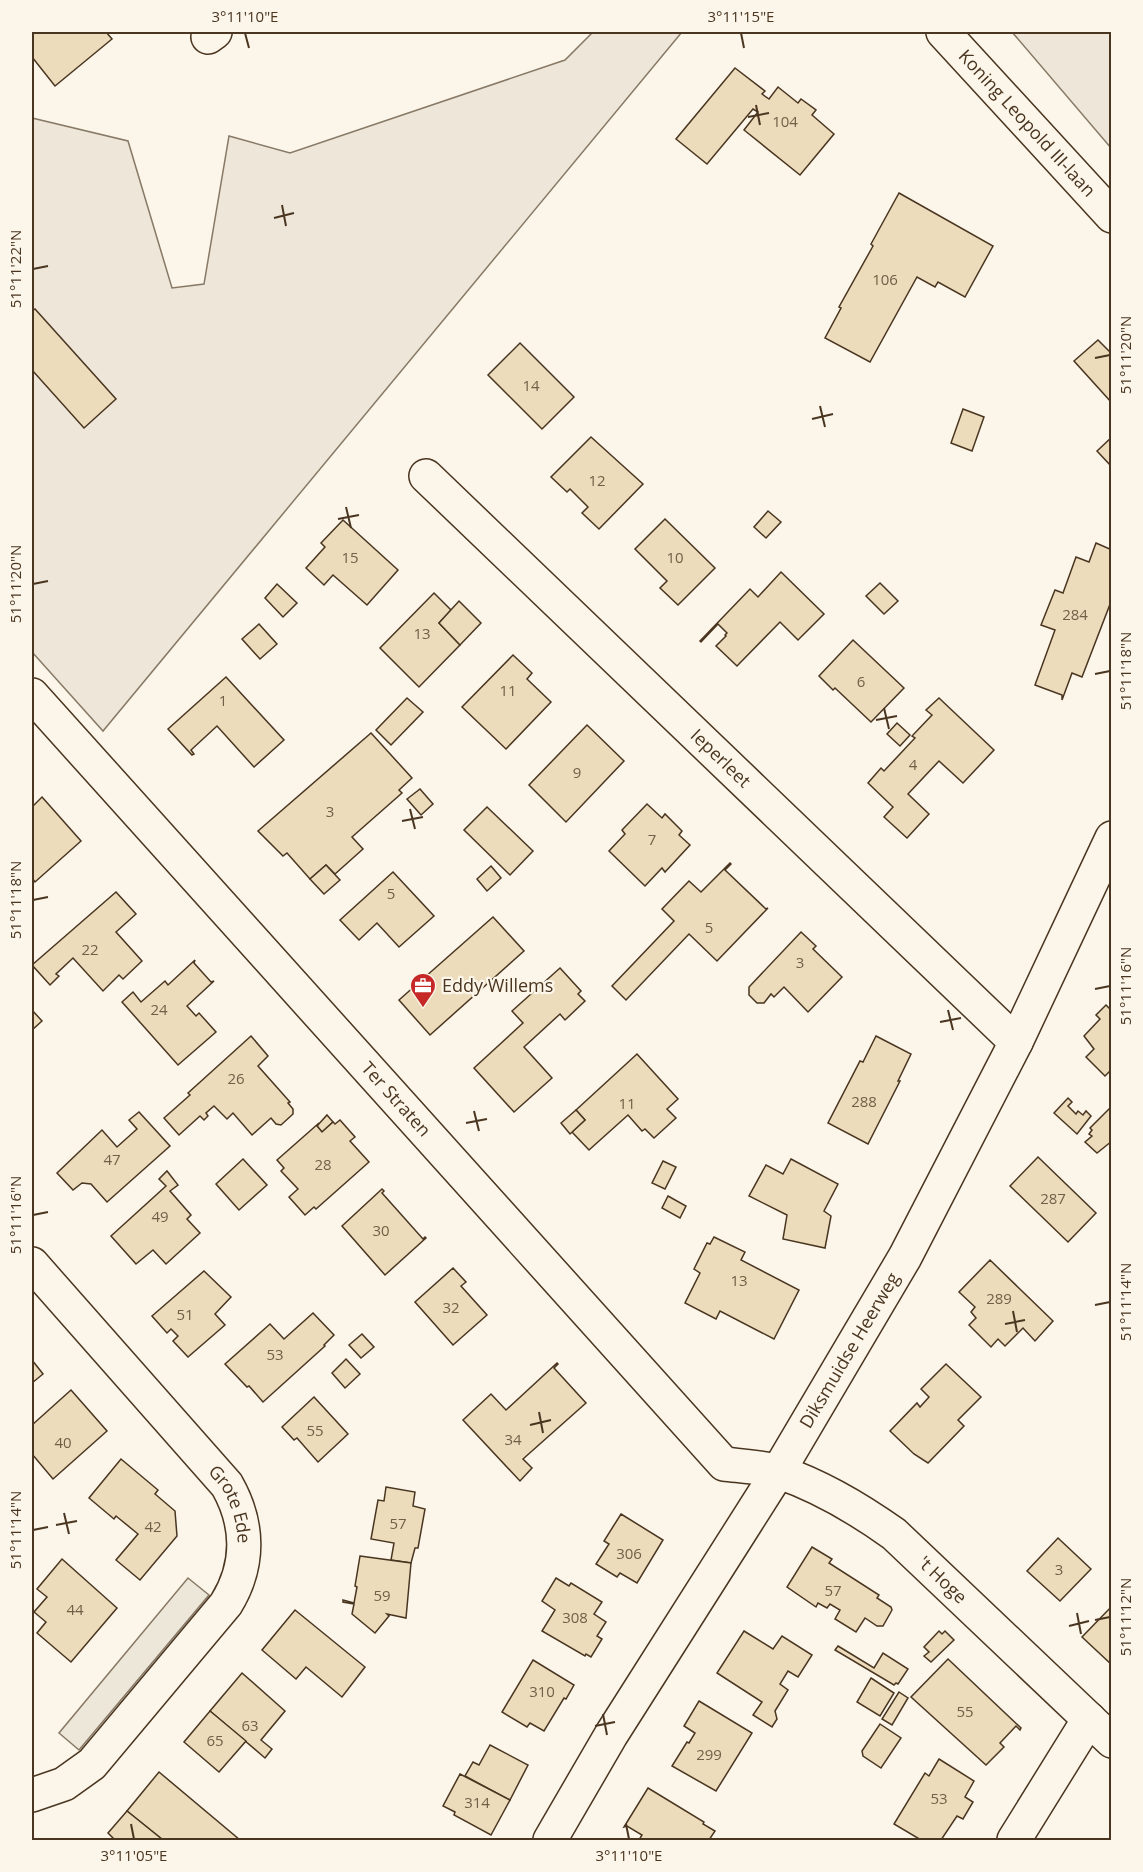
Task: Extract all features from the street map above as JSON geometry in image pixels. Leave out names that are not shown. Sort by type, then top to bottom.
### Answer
[{"type":"street","name":"Koning Leopold III-laan","points":[[943,32],[1112,216]]},
{"type":"street","name":"Ieperleet","points":[[426,476],[1016,1042]]},
{"type":"street","name":"Ter Straten","points":[[32,695],[724,1464],[778,1472]]},
{"type":"street","name":"Diksmuidse Heerweg","points":[[550,1840],[611,1735],[778,1472],[905,1257],[1016,1042],[1110,845]]},
{"type":"street","name":"Grote Ede","points":[[32,1264],[227,1485],[240,1514],[245,1546],[241,1573],[226,1604],[92,1764],[64,1784],[32,1795]]},
{"type":"street","name":"'t Hoge","points":[[778,1472],[831,1494],[868,1515],[894,1534],[1100,1730],[1014,1840]]},
{"type":"shaded area","points":[[593,32],[682,32],[103,731],[32,652],[32,118],[128,141],[172,288],[204,284],[229,136],[290,153],[565,60]]},
{"type":"shaded area","points":[[1012,32],[1111,32],[1111,148]]},
{"type":"shaded area","points":[[188,1578],[209,1595],[79,1750],[59,1733]]},
{"type":"building","points":[[32,32],[106,32],[112,39],[55,86],[32,57]]},
{"type":"building","points":[[735,68],[765,91],[762,94],[769,99],[778,87],[798,103],[801,99],[816,110],[812,115],[834,134],[800,175],[744,130],[758,112],[753,109],[707,164],[676,139]]},
{"type":"building","points":[[899,193],[993,246],[965,297],[938,282],[935,287],[917,277],[870,362],[825,338]]},
{"type":"building","points":[[35,309],[116,399],[84,428],[32,370],[32,311]]},
{"type":"building","points":[[1098,340],[1112,354],[1112,403],[1074,361]]},
{"type":"building","points":[[520,343],[574,397],[542,429],[488,375]]},
{"type":"building","points":[[963,409],[984,417],[972,451],[951,443]]},
{"type":"building","points":[[591,437],[643,484],[599,529],[582,513],[588,507],[570,489],[567,492],[551,477]]},
{"type":"building","points":[[1112,437],[1112,467],[1097,451]]},
{"type":"building","points":[[768,511],[781,522],[766,538],[754,527]]},
{"type":"building","points":[[665,519],[715,568],[678,605],[660,588],[667,581],[635,549]]},
{"type":"building","points":[[343,520],[398,570],[367,605],[333,575],[324,585],[306,568],[325,547],[321,543]]},
{"type":"building","points":[[1096,543],[1112,550],[1112,599],[1082,677],[1072,673],[1062,700],[1062,695],[1035,685],[1055,630],[1041,625],[1055,590],[1063,593],[1076,557],[1089,562]]},
{"type":"building","points":[[781,572],[824,614],[798,640],[780,622],[737,666],[716,646],[727,633],[718,624],[700,641],[750,589],[758,597]]},
{"type":"building","points":[[880,583],[898,601],[884,614],[866,596]]},
{"type":"building","points":[[277,584],[297,603],[283,617],[265,598]]},
{"type":"building","points":[[434,593],[451,610],[439,623],[460,645],[419,687],[380,648]]},
{"type":"building","points":[[459,601],[481,623],[460,645],[439,623]]},
{"type":"building","points":[[259,624],[277,644],[260,659],[242,639]]},
{"type":"building","points":[[853,640],[904,688],[871,722],[819,676]]},
{"type":"building","points":[[513,655],[532,673],[527,679],[551,702],[506,749],[462,707]]},
{"type":"building","points":[[226,677],[284,740],[254,767],[217,726],[191,750],[194,754],[192,755],[168,729]]},
{"type":"building","points":[[407,698],[423,712],[391,745],[376,730]]},
{"type":"building","points":[[939,698],[994,750],[963,783],[939,761],[908,794],[929,814],[907,838],[884,817],[893,807],[868,783],[881,768],[884,771],[915,738],[912,736],[932,715],[926,710]]},
{"type":"building","points":[[897,723],[910,735],[900,746],[887,734]]},
{"type":"building","points":[[587,725],[624,761],[566,822],[529,785]]},
{"type":"building","points":[[371,733],[412,778],[399,790],[402,793],[352,837],[363,849],[335,874],[326,865],[310,879],[287,853],[283,856],[258,831]]},
{"type":"building","points":[[420,789],[433,804],[421,815],[407,799]]},
{"type":"building","points":[[42,797],[81,841],[35,882],[32,878],[32,807]]},
{"type":"building","points":[[647,804],[662,818],[665,814],[682,831],[679,835],[690,845],[665,872],[662,868],[645,886],[609,851],[625,834],[622,830]]},
{"type":"building","points":[[487,807],[533,851],[510,875],[464,830]]},
{"type":"building","points":[[730,863],[725,870],[766,909],[768,908],[717,961],[689,934],[626,1000],[612,986],[674,921],[662,909],[689,881],[701,892]]},
{"type":"building","points":[[326,865],[340,880],[324,894],[310,879]]},
{"type":"building","points":[[491,866],[501,878],[487,891],[477,879]]},
{"type":"building","points":[[393,872],[434,916],[399,947],[377,923],[359,940],[340,920]]},
{"type":"building","points":[[116,892],[136,914],[116,932],[142,961],[123,979],[119,975],[103,991],[73,958],[56,974],[59,976],[50,985],[32,965]]},
{"type":"building","points":[[493,917],[524,951],[430,1035],[399,1000]]},
{"type":"building","points":[[801,932],[816,946],[813,949],[842,977],[808,1012],[784,987],[774,997],[771,994],[764,1003],[757,1003],[749,995],[749,987]]},
{"type":"building","points":[[195,960],[194,963],[211,982],[214,981],[187,1006],[196,1016],[199,1013],[216,1032],[178,1065],[122,1002],[133,992],[141,1002],[165,981],[168,985]]},
{"type":"building","points":[[560,968],[581,991],[578,994],[585,1001],[565,1020],[560,1014],[524,1047],[552,1078],[514,1112],[474,1068],[523,1023],[512,1011]]},
{"type":"building","points":[[1106,1005],[1112,1008],[1112,1069],[1105,1076],[1086,1057],[1094,1049],[1084,1036],[1100,1019],[1096,1015]]},
{"type":"building","points":[[32,1010],[42,1021],[32,1030]]},
{"type":"building","points":[[251,1036],[268,1056],[258,1066],[290,1102],[288,1103],[293,1109],[293,1114],[281,1125],[276,1124],[271,1118],[252,1135],[233,1113],[227,1119],[214,1106],[206,1113],[208,1116],[204,1120],[200,1116],[179,1135],[164,1118]]},
{"type":"building","points":[[876,1036],[911,1054],[868,1144],[828,1123],[860,1061],[863,1062]]},
{"type":"building","points":[[637,1054],[678,1099],[667,1109],[676,1118],[654,1138],[645,1129],[642,1131],[628,1115],[589,1150],[572,1132],[585,1120],[576,1110]]},
{"type":"building","points":[[1068,1098],[1072,1102],[1068,1106],[1076,1114],[1078,1111],[1083,1115],[1086,1111],[1091,1116],[1077,1134],[1054,1113]]},
{"type":"building","points":[[1112,1106],[1112,1141],[1097,1153],[1085,1142],[1092,1136],[1089,1134],[1092,1130],[1090,1128]]},
{"type":"building","points":[[576,1110],[585,1120],[570,1134],[561,1123]]},
{"type":"building","points":[[139,1112],[170,1146],[107,1202],[91,1184],[82,1183],[73,1190],[57,1173],[102,1130],[117,1147],[137,1129],[129,1120]]},
{"type":"building","points":[[327,1115],[333,1122],[322,1132],[317,1126]]},
{"type":"building","points":[[340,1120],[355,1137],[350,1141],[369,1162],[316,1209],[314,1207],[305,1215],[289,1197],[298,1189],[281,1171],[284,1168],[277,1160],[319,1123],[317,1126],[322,1132],[333,1122],[335,1124]]},
{"type":"building","points":[[1038,1157],[1096,1213],[1068,1242],[1010,1186]]},
{"type":"building","points":[[243,1159],[267,1185],[239,1210],[216,1184]]},
{"type":"building","points":[[791,1159],[838,1184],[824,1211],[831,1216],[825,1248],[783,1239],[787,1215],[749,1196],[766,1165],[783,1174]]},
{"type":"building","points":[[663,1161],[676,1167],[665,1189],[652,1183]]},
{"type":"building","points":[[167,1171],[178,1185],[170,1191],[191,1215],[187,1219],[200,1233],[166,1264],[153,1250],[136,1264],[111,1236],[166,1186],[159,1179]]},
{"type":"building","points":[[382,1189],[384,1191],[382,1193],[423,1239],[426,1238],[385,1275],[342,1226]]},
{"type":"building","points":[[668,1196],[686,1206],[680,1218],[662,1208]]},
{"type":"building","points":[[714,1237],[745,1252],[741,1260],[799,1290],[774,1339],[720,1311],[716,1319],[685,1303],[700,1273],[694,1269],[707,1243],[710,1244]]},
{"type":"building","points":[[990,1260],[1053,1321],[1035,1341],[1023,1328],[1005,1346],[998,1339],[991,1347],[969,1325],[976,1318],[971,1312],[975,1307],[959,1292]]},
{"type":"building","points":[[453,1268],[466,1282],[461,1286],[487,1315],[453,1345],[415,1302]]},
{"type":"building","points":[[204,1271],[231,1297],[215,1314],[225,1325],[188,1357],[173,1341],[178,1336],[171,1329],[167,1333],[152,1316]]},
{"type":"building","points":[[313,1313],[334,1335],[325,1346],[263,1402],[225,1364],[270,1324],[284,1339]]},
{"type":"building","points":[[362,1334],[374,1347],[361,1358],[349,1345]]},
{"type":"building","points":[[346,1359],[360,1374],[345,1388],[332,1373]]},
{"type":"building","points":[[32,1360],[43,1374],[32,1383]]},
{"type":"building","points":[[557,1363],[554,1368],[586,1403],[523,1459],[532,1468],[520,1481],[463,1420],[491,1394],[506,1410]]},
{"type":"building","points":[[946,1364],[981,1397],[958,1420],[964,1426],[928,1463],[914,1454],[890,1431],[917,1403],[920,1407],[929,1397],[921,1389]]},
{"type":"building","points":[[71,1390],[107,1431],[53,1479],[32,1454],[32,1425]]},
{"type":"building","points":[[314,1397],[348,1434],[318,1462],[297,1438],[294,1440],[282,1427]]},
{"type":"building","points":[[121,1459],[158,1490],[155,1494],[175,1511],[177,1536],[140,1580],[116,1560],[138,1534],[116,1516],[114,1519],[89,1498]]},
{"type":"building","points":[[386,1487],[415,1492],[413,1506],[425,1509],[418,1548],[415,1548],[411,1563],[391,1560],[394,1543],[371,1539],[378,1500],[384,1501]]},
{"type":"building","points":[[621,1514],[663,1540],[637,1583],[620,1573],[617,1577],[596,1564],[609,1544],[604,1541]]},
{"type":"building","points":[[1058,1538],[1091,1569],[1060,1601],[1027,1571]]},
{"type":"building","points":[[812,1547],[832,1559],[829,1563],[879,1595],[877,1598],[891,1607],[892,1610],[883,1626],[877,1626],[865,1618],[856,1632],[835,1619],[840,1610],[830,1604],[827,1608],[818,1603],[816,1607],[787,1587]]},
{"type":"building","points":[[360,1556],[411,1563],[406,1618],[387,1614],[389,1616],[375,1633],[352,1614],[354,1604],[343,1602],[343,1600],[354,1603]]},
{"type":"building","points":[[62,1559],[117,1608],[71,1662],[37,1633],[46,1622],[34,1612],[47,1597],[37,1589]]},
{"type":"building","points":[[556,1578],[569,1586],[571,1583],[602,1602],[594,1614],[606,1622],[597,1636],[602,1639],[591,1657],[586,1654],[585,1656],[542,1631],[555,1610],[542,1601]]},
{"type":"building","points":[[1112,1606],[1112,1665],[1082,1637]]},
{"type":"building","points":[[295,1610],[365,1667],[342,1697],[306,1667],[296,1679],[262,1650]]},
{"type":"building","points":[[744,1631],[773,1649],[782,1636],[812,1655],[798,1677],[788,1671],[780,1684],[788,1690],[775,1711],[777,1719],[772,1727],[753,1715],[762,1702],[717,1673]]},
{"type":"building","points":[[939,1631],[942,1634],[945,1631],[954,1640],[931,1662],[924,1656],[929,1652],[924,1647]]},
{"type":"building","points":[[838,1646],[874,1668],[883,1653],[908,1669],[898,1684],[894,1685],[835,1650]]},
{"type":"building","points":[[948,1659],[1021,1728],[1020,1730],[1016,1726],[1000,1743],[1004,1747],[986,1765],[911,1697]]},
{"type":"building","points":[[533,1660],[574,1685],[544,1731],[530,1723],[527,1727],[502,1712]]},
{"type":"building","points":[[242,1673],[285,1711],[261,1740],[272,1749],[265,1758],[210,1711]]},
{"type":"building","points":[[871,1678],[894,1693],[880,1716],[857,1702]]},
{"type":"building","points":[[899,1692],[908,1698],[892,1725],[882,1719]]},
{"type":"building","points":[[699,1701],[752,1733],[716,1791],[672,1766],[695,1733],[684,1726]]},
{"type":"building","points":[[210,1711],[246,1741],[219,1772],[184,1742]]},
{"type":"building","points":[[880,1724],[901,1738],[881,1768],[863,1756],[862,1751]]},
{"type":"building","points":[[490,1745],[528,1765],[510,1800],[465,1776],[473,1762],[479,1765]]},
{"type":"building","points":[[939,1759],[974,1781],[965,1797],[973,1802],[963,1819],[957,1816],[941,1840],[921,1840],[894,1824],[925,1773],[929,1776]]},
{"type":"building","points":[[159,1772],[240,1840],[163,1840],[127,1811]]},
{"type":"building","points":[[460,1774],[510,1800],[491,1835],[454,1815],[455,1812],[443,1806]]},
{"type":"building","points":[[648,1788],[715,1831],[709,1840],[639,1840],[642,1835],[627,1826],[624,1827]]},
{"type":"building","points":[[127,1811],[163,1840],[111,1840],[113,1838],[108,1833]]},
{"type":"place","name":"Eddy Willems","points":[[423,1009]]}]
